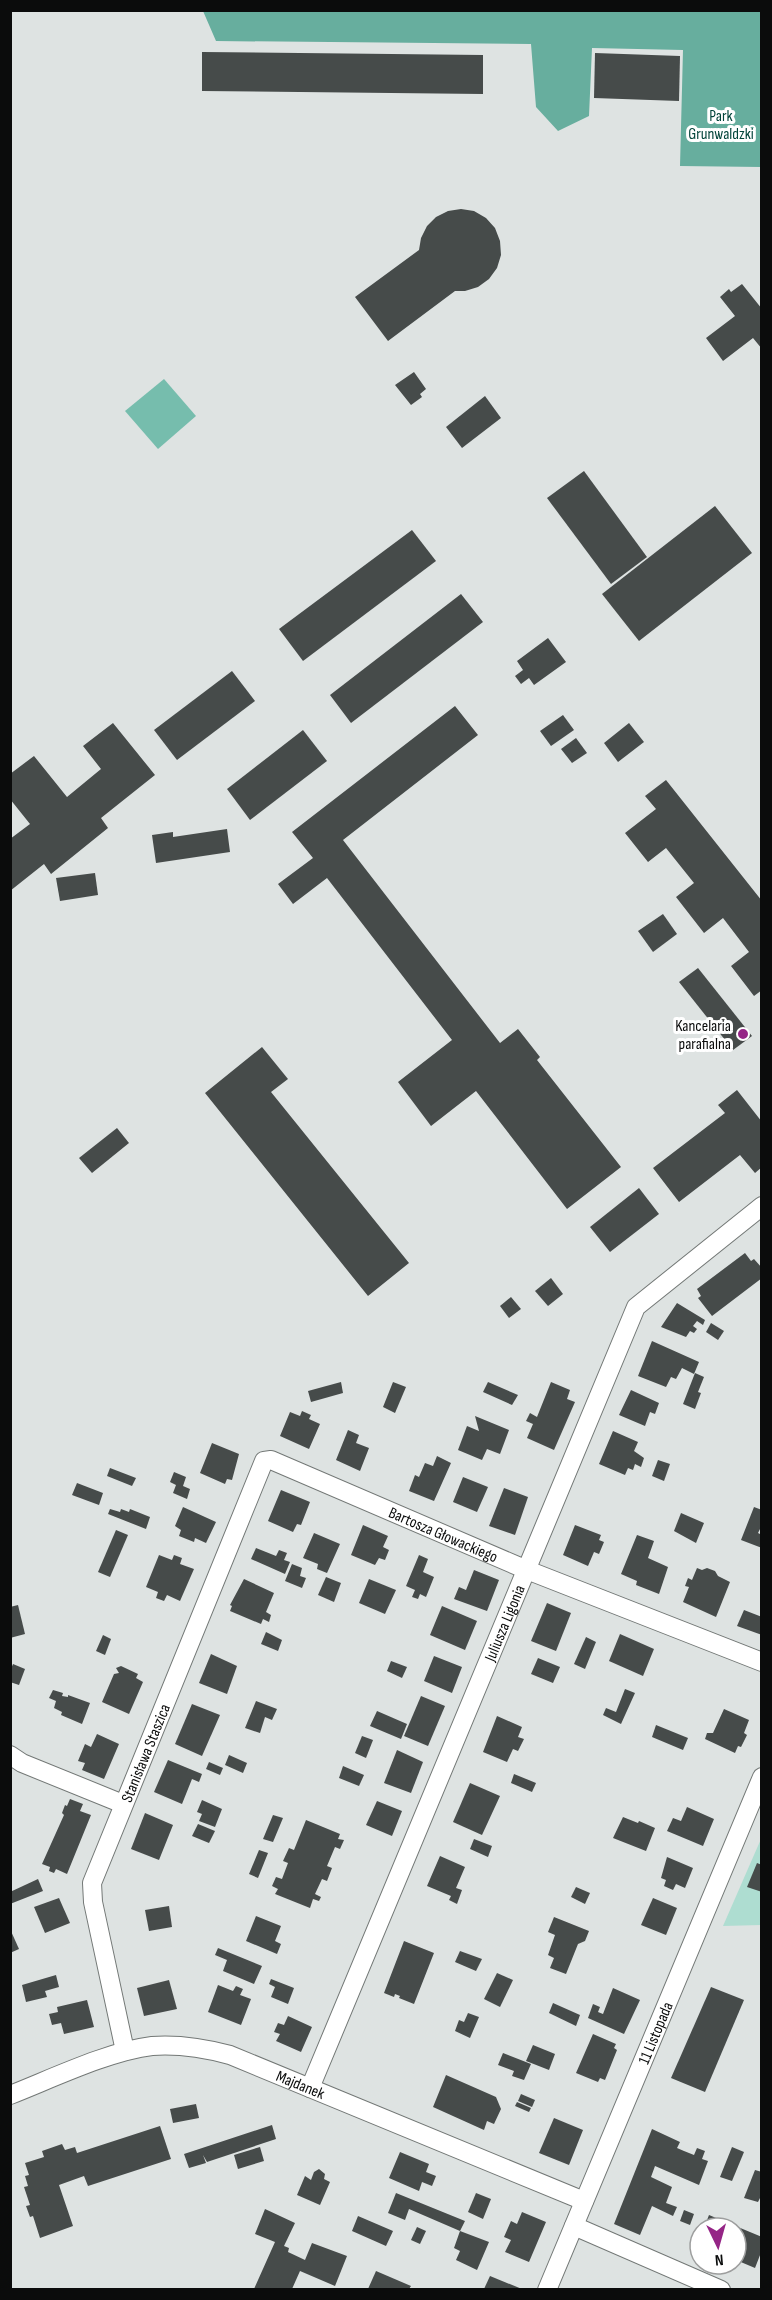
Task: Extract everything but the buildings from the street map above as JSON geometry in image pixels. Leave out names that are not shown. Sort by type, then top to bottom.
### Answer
[{"type":"street","name":"Juliusza Ligonia","points":[[310,2088],[636,1307],[762,1206]]},
{"type":"street","name":"Bartosza Głowackiego","points":[[262,1464],[271,1460],[527,1570],[762,1662]]},
{"type":"street","name":"Stanisława Staszica","points":[[125,2051],[91,1892],[94,1874],[262,1464]]},
{"type":"street","points":[[10,1755],[22,1763],[123,1804]]},
{"type":"street","name":"11 Listopada","points":[[547,2289],[762,1777]]},
{"type":"street","name":"Majdanek","points":[[10,2095],[125,2051],[151,2046],[201,2048],[230,2055],[584,2201]]},
{"type":"street","points":[[574,2226],[721,2289]]},
{"type":"shaded area","points":[[164,379],[196,416],[158,449],[125,411]]},
{"type":"shaded area","points":[[761,1839],[761,1925],[723,1926]]},
{"type":"green space","name":"Park Grunwaldzki","points":[[203,11],[761,11],[761,167],[680,166],[683,50],[592,48],[589,116],[558,131],[536,107],[531,44],[216,41]]},
{"type":"place","name":"Kancelaria parafialna","points":[[743,1034]]}]
